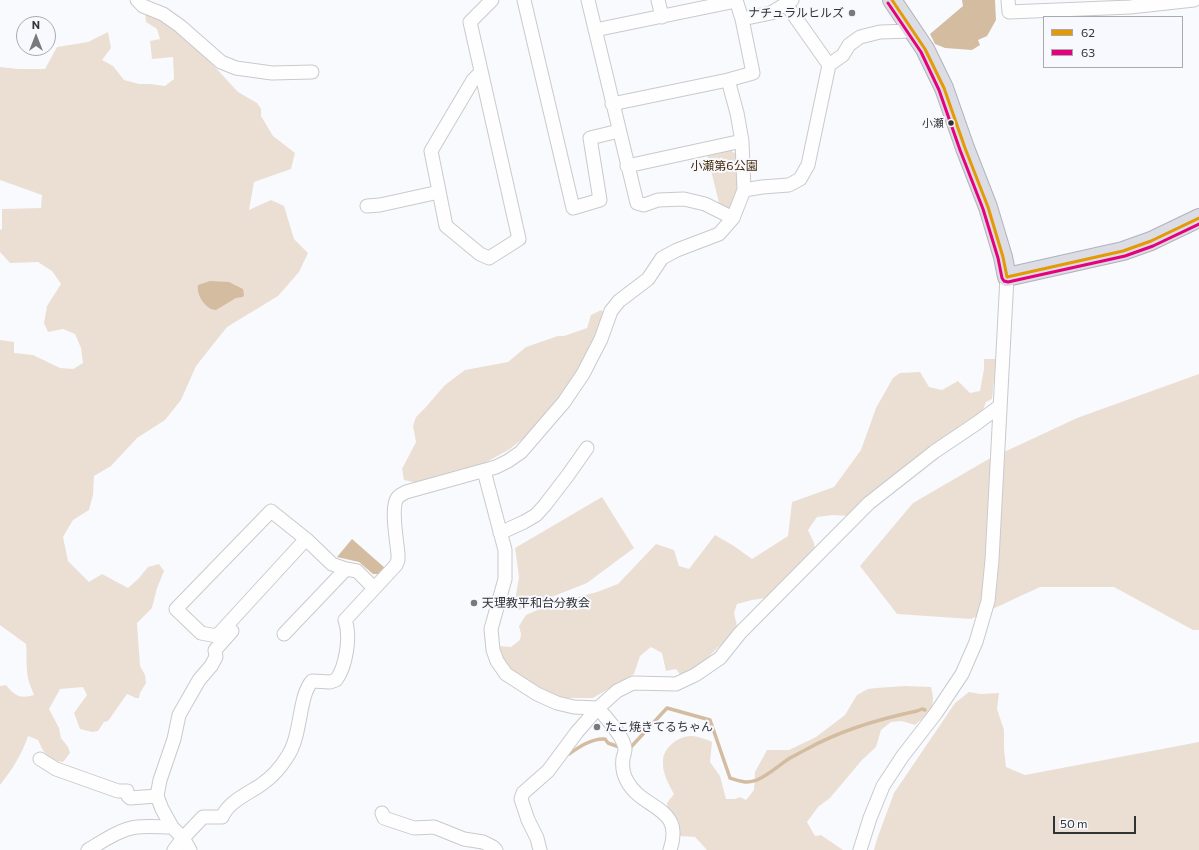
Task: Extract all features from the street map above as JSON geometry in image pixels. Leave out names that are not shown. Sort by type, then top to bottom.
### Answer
[{"type":"highway","points":[[892,0],[925,49],[944,88],[988,207],[1003,257],[1007,277],[1123,251],[1151,241],[1199,218]]},
{"type":"street","points":[[137,0],[143,6],[163,14],[180,26],[196,42],[221,62],[236,68],[272,73],[312,72]]},
{"type":"street","points":[[481,72],[473,80],[431,150],[446,226],[480,254],[489,258],[519,238],[470,22],[492,0]]},
{"type":"street","points":[[524,0],[573,208],[600,200],[590,138],[619,131]]},
{"type":"street","points":[[588,0],[636,203],[644,205],[658,200],[684,199],[705,204],[733,218]]},
{"type":"street","points":[[658,0],[662,17]]},
{"type":"street","points":[[1008,0],[1009,12],[1130,8],[1194,0]]},
{"type":"street","points":[[595,30],[736,1],[742,20],[753,73],[728,80],[612,104]]},
{"type":"street","points":[[742,20],[771,13],[789,2],[828,65],[808,165],[800,179],[789,185],[744,190]]},
{"type":"street","points":[[828,65],[843,55],[849,45],[860,37],[880,32],[912,31]]},
{"type":"street","points":[[174,850],[203,817],[222,817],[232,804],[262,784],[280,768],[289,756],[299,728],[306,692],[309,685],[312,682],[330,682],[336,680],[340,675],[345,659],[347,625],[345,620],[396,565],[398,560],[394,513],[398,496],[406,492],[496,467],[521,452],[564,402],[583,374],[601,339],[611,311],[619,301],[648,279],[662,258],[677,250],[719,234],[733,218],[744,190],[742,141],[738,113],[728,80]]},
{"type":"street","points":[[627,166],[742,141]]},
{"type":"street","points":[[367,206],[380,205],[439,192]]},
{"type":"street","points":[[860,850],[870,818],[883,786],[902,757],[936,713],[962,674],[976,642],[988,601],[992,560],[1007,277]]},
{"type":"street","points":[[540,850],[537,838],[528,820],[521,799],[523,793],[548,771],[577,732],[598,708],[617,691],[633,683],[676,684],[695,675],[720,658],[740,633],[869,504],[934,452],[1000,406]]},
{"type":"street","points":[[500,533],[524,522],[536,514],[545,505],[587,448]]},
{"type":"street","points":[[484,471],[504,550],[505,579],[491,629],[493,650],[497,661],[506,674],[544,697],[557,703],[574,707],[598,708]]},
{"type":"street","points":[[306,540],[217,636],[201,633],[176,609],[271,511],[306,540],[332,564],[356,571],[374,588]]},
{"type":"street","points":[[284,634],[346,569]]},
{"type":"street","points":[[190,850],[183,838],[172,827],[162,809],[158,796],[160,780],[174,739],[179,715],[199,680],[211,666],[216,657],[215,650],[234,628],[233,618]]},
{"type":"street","points":[[598,708],[623,742],[625,749],[622,768],[627,782],[636,793],[660,810],[674,828],[674,837],[670,850]]},
{"type":"street","points":[[40,759],[56,770],[118,792],[127,791],[130,798],[158,796]]},
{"type":"street","points":[[382,813],[384,818],[400,825],[414,828],[434,827],[464,839],[483,842],[496,850]]},
{"type":"street","points":[[88,850],[110,837],[135,827],[172,827]]},
{"type":"green space","points":[[145,10],[157,14],[192,42],[238,92],[257,103],[261,109],[261,116],[273,136],[295,153],[291,169],[254,182],[249,210],[271,200],[284,206],[294,239],[308,253],[299,272],[278,296],[227,327],[196,366],[181,400],[165,420],[137,438],[111,466],[94,476],[93,495],[89,510],[73,520],[63,537],[68,561],[89,582],[102,574],[128,588],[148,567],[159,564],[164,571],[157,588],[152,608],[137,623],[140,666],[145,675],[146,683],[140,693],[139,698],[127,694],[108,721],[104,722],[98,731],[92,732],[80,729],[74,713],[87,695],[83,687],[60,689],[49,709],[59,728],[61,738],[68,747],[70,753],[63,762],[53,760],[44,752],[38,740],[28,736],[16,762],[0,785],[0,686],[6,685],[18,696],[25,697],[34,695],[28,677],[26,644],[0,625],[0,340],[14,342],[14,353],[33,355],[60,368],[73,369],[83,363],[81,348],[75,334],[63,329],[48,332],[44,323],[47,306],[61,284],[52,271],[38,262],[10,263],[0,252],[2,209],[41,208],[42,195],[0,180],[0,67],[45,69],[52,56],[56,56],[57,47],[88,42],[108,32],[111,48],[102,60],[113,66],[124,80],[139,84],[165,86],[174,79],[173,57],[152,59],[150,41],[160,39],[157,29],[146,22]]},
{"type":"green space","name":"小瀬第6公園","points":[[729,149],[736,154],[739,191],[733,209],[726,211],[720,207],[707,154]]},
{"type":"green space","points":[[601,310],[605,313],[575,381],[530,433],[510,449],[483,464],[440,478],[417,483],[404,480],[402,469],[416,442],[413,426],[416,417],[445,385],[465,370],[508,362],[526,347],[587,328],[591,315]]},
{"type":"green space","points":[[984,359],[996,359],[992,399],[986,402],[983,410],[961,425],[849,516],[833,515],[817,517],[808,530],[814,543],[815,550],[767,598],[737,604],[734,613],[737,626],[735,631],[700,665],[681,676],[676,669],[666,671],[662,653],[651,647],[640,656],[634,674],[593,698],[562,698],[514,673],[501,657],[500,646],[511,647],[520,640],[521,634],[519,626],[526,615],[551,604],[597,592],[618,584],[656,544],[674,550],[679,566],[689,569],[715,535],[752,559],[788,536],[792,502],[834,487],[861,450],[876,408],[893,378],[900,373],[920,372],[929,387],[942,390],[958,381],[970,393],[980,391],[984,369]]},
{"type":"green space","points":[[1199,374],[1199,630],[1193,630],[1114,587],[1040,587],[971,619],[897,614],[860,566],[913,503],[987,460],[1077,418]]},
{"type":"green space","points":[[602,497],[634,548],[587,583],[519,610],[514,607],[519,577],[515,548]]},
{"type":"green space","points":[[905,686],[931,687],[933,700],[928,713],[915,725],[902,721],[891,722],[881,730],[876,747],[862,760],[830,798],[818,807],[807,822],[815,836],[821,835],[843,850],[707,850],[695,837],[679,836],[679,827],[668,812],[667,803],[674,794],[666,779],[663,765],[664,756],[668,747],[676,740],[691,736],[699,737],[712,742],[710,762],[720,776],[726,799],[735,799],[740,797],[746,800],[754,790],[755,772],[767,750],[789,750],[816,737],[845,715],[857,695],[868,689]]},
{"type":"green space","points":[[969,692],[981,694],[999,693],[997,709],[1004,730],[1006,767],[1025,775],[1199,742],[1199,850],[874,850],[894,793],[955,703]]},
{"type":"shaded area","points":[[962,0],[995,0],[996,20],[987,36],[978,40],[980,45],[972,50],[945,48],[935,44],[930,34],[963,6]]},
{"type":"shaded area","points":[[210,281],[229,282],[243,289],[244,295],[243,297],[236,298],[216,310],[209,308],[200,297],[198,285]]},
{"type":"shaded area","points":[[352,539],[385,568],[380,574],[373,574],[359,562],[337,557]]},
{"type":"waterway","points":[[628,748],[630,748],[667,708],[710,720],[730,778],[750,782],[762,778],[790,758],[833,736],[874,722],[922,709],[925,710]]},
{"type":"waterway","points":[[569,754],[586,744],[600,739],[605,739],[608,743],[622,748]]},
{"type":"transit line","name":"62","points":[[892,0],[925,49],[944,88],[988,207],[1003,257],[1007,277],[1123,251],[1151,241],[1199,218]]},
{"type":"transit line","name":"63","points":[[888,3],[921,52],[939,90],[983,209],[1004,281],[1008,282],[1125,256],[1153,246],[1199,224]]},
{"type":"place","name":"ナチュラルヒルズ","points":[[852,13]]},
{"type":"place","name":"小瀬","points":[[951,123]]},
{"type":"place","name":"天理教平和台分教会","points":[[474,603]]},
{"type":"place","name":"たこ焼きてるちゃん","points":[[597,727]]}]
